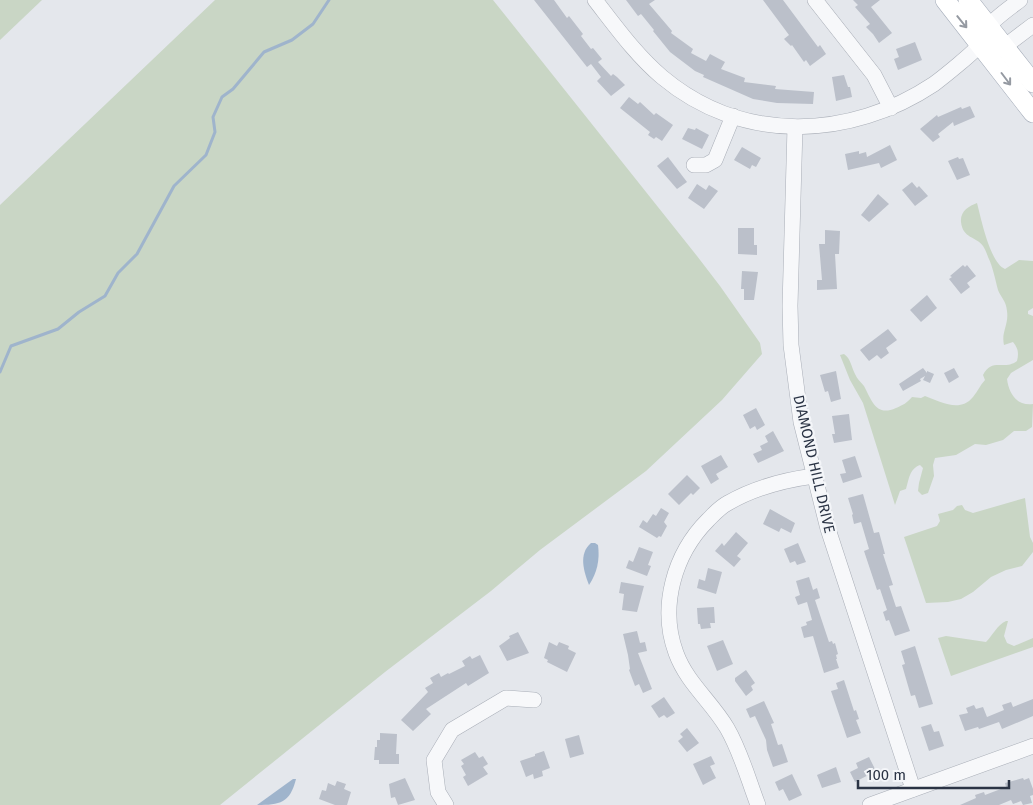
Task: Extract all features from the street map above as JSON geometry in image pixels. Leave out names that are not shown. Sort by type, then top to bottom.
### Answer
[{"type":"main road","points":[[944,0],[1033,113]]},
{"type":"main road","points":[[968,0],[1033,83]]},
{"type":"street","points":[[595,0],[624,38],[662,77],[689,96],[710,107],[734,116],[772,125],[795,127],[823,126],[864,118],[891,108],[936,83],[980,44],[988,26],[1020,0]]},
{"type":"street","points":[[815,0],[874,75],[891,108]]},
{"type":"street","points":[[980,44],[1004,46],[1033,25]]},
{"type":"street","points":[[694,165],[711,164],[715,160],[734,116]]},
{"type":"street","name":"DIAMOND HILL DRIVE","points":[[795,127],[790,306],[798,402],[828,529],[913,789]]},
{"type":"street","points":[[758,805],[737,747],[726,727],[692,685],[682,668],[676,652],[670,619],[672,585],[677,568],[691,540],[702,526],[726,504],[775,484],[814,476]]},
{"type":"street","points":[[446,805],[438,792],[434,760],[452,730],[506,698],[534,700]]},
{"type":"street","points":[[870,805],[1033,746]]},
{"type":"green space","points":[[0,0],[42,0],[0,40]]},
{"type":"green space","points":[[215,0],[493,0],[720,286],[760,343],[762,354],[722,400],[646,471],[540,550],[491,591],[385,672],[220,805],[0,805],[0,205]]},
{"type":"green space","points":[[977,203],[987,239],[1000,265],[1005,269],[1019,260],[1033,261],[1033,308],[1028,311],[1028,314],[1033,316],[1033,360],[1011,373],[1007,379],[1012,394],[1018,401],[1033,404],[1032,427],[1026,431],[1014,431],[1003,440],[986,445],[975,444],[956,455],[935,458],[933,465],[934,476],[928,493],[922,495],[918,491],[923,468],[920,465],[916,467],[910,475],[906,489],[900,491],[895,505],[863,403],[850,380],[840,355],[844,354],[848,358],[856,376],[864,386],[872,402],[879,409],[884,410],[901,406],[912,397],[921,398],[925,396],[950,405],[968,402],[985,380],[983,375],[990,367],[1012,364],[1017,361],[1018,351],[1013,342],[1004,345],[1003,336],[1007,320],[1006,307],[998,290],[990,261],[983,246],[964,232],[962,228],[962,215],[968,207]]},
{"type":"green space","points":[[1025,498],[1033,552],[1022,566],[1006,570],[991,577],[961,599],[948,602],[926,603],[904,537],[937,526],[940,521],[938,514],[953,510],[957,506],[962,505],[965,510],[973,513]]},
{"type":"green space","points":[[1008,621],[1004,636],[1007,643],[1014,646],[1033,638],[1033,647],[951,676],[938,638],[946,636],[986,642]]},
{"type":"water","points":[[591,543],[598,545],[599,556],[596,571],[589,585],[583,558],[584,552]]},
{"type":"water","points":[[293,779],[296,779],[294,787],[283,801],[257,805]]},
{"type":"building","points":[[534,0],[554,0],[567,18],[569,16],[583,34],[581,36],[591,49],[593,48],[602,59],[598,62],[611,76],[613,74],[625,85],[611,96],[597,81],[601,77],[591,64],[587,67]]},
{"type":"building","points":[[626,0],[655,0],[649,4],[672,31],[671,33],[693,49],[691,53],[706,61],[710,54],[725,62],[721,69],[745,78],[744,82],[776,86],[775,89],[814,92],[813,104],[777,103],[753,99],[703,77],[704,75],[695,71],[670,52],[641,14],[638,16]]},
{"type":"building","points":[[763,0],[783,0],[818,47],[820,45],[826,54],[810,66],[806,60],[804,62],[792,45],[784,39],[789,35]]},
{"type":"building","points":[[853,0],[880,0],[871,7],[892,33],[879,43],[866,27],[870,24],[855,7],[858,5]]},
{"type":"building","points":[[915,42],[922,60],[898,70],[894,59],[899,57],[896,49]]},
{"type":"building","points":[[844,75],[848,87],[850,87],[852,97],[836,101],[832,77]]},
{"type":"building","points":[[629,97],[638,104],[640,102],[654,115],[656,113],[673,125],[662,141],[648,135],[650,132],[620,108]]},
{"type":"building","points":[[970,106],[975,117],[954,126],[953,122],[938,134],[940,137],[933,142],[920,129],[937,115],[938,117],[961,107],[962,109]]},
{"type":"building","points":[[688,128],[695,130],[696,128],[709,135],[702,149],[682,139]]},
{"type":"building","points":[[890,145],[897,160],[881,168],[879,163],[848,170],[845,154],[859,151],[859,154],[866,152],[867,157]]},
{"type":"building","points":[[742,147],[761,158],[756,167],[752,165],[750,169],[734,160]]},
{"type":"building","points":[[668,157],[687,182],[677,189],[657,166]]},
{"type":"building","points":[[958,157],[959,159],[963,158],[970,175],[957,180],[948,161]]},
{"type":"building","points":[[912,182],[917,188],[919,186],[928,196],[915,206],[902,190]]},
{"type":"building","points":[[697,184],[706,190],[709,185],[718,191],[704,209],[688,198]]},
{"type":"building","points":[[878,194],[889,204],[869,222],[861,215]]},
{"type":"building","points":[[738,228],[754,228],[754,245],[757,245],[757,255],[738,254]]},
{"type":"building","points":[[825,230],[840,231],[839,254],[835,254],[837,289],[817,290],[817,280],[822,280],[819,244],[825,244]]},
{"type":"building","points":[[963,265],[965,267],[967,265],[976,276],[967,283],[970,287],[961,294],[949,279]]},
{"type":"building","points":[[742,271],[758,272],[754,300],[744,300],[744,289],[741,289]]},
{"type":"building","points":[[927,295],[937,308],[921,322],[910,310]]},
{"type":"building","points":[[888,329],[897,340],[886,348],[889,353],[881,359],[877,355],[869,361],[860,350]]},
{"type":"building","points":[[923,368],[927,373],[927,371],[934,374],[930,383],[923,380],[925,376],[920,379],[921,381],[903,391],[899,384]]},
{"type":"building","points":[[954,368],[959,377],[949,383],[944,373]]},
{"type":"building","points":[[836,371],[841,399],[831,402],[828,391],[825,392],[820,375]]},
{"type":"building","points":[[756,408],[765,425],[757,430],[755,426],[750,429],[743,415]]},
{"type":"building","points":[[849,414],[852,440],[834,443],[832,434],[835,434],[832,416]]},
{"type":"building","points":[[773,431],[784,451],[758,463],[753,454],[762,450],[760,446],[768,442],[765,436]]},
{"type":"building","points":[[721,455],[728,467],[716,474],[719,479],[711,484],[701,466]]},
{"type":"building","points":[[855,456],[862,477],[843,483],[840,474],[846,473],[842,460]]},
{"type":"building","points":[[687,475],[700,488],[693,495],[691,493],[679,505],[668,494]]},
{"type":"building","points":[[863,494],[874,533],[879,532],[885,554],[883,554],[893,585],[889,586],[896,607],[901,606],[910,631],[895,636],[889,620],[886,621],[883,612],[887,610],[880,589],[877,590],[864,551],[869,549],[861,522],[854,524],[848,498]]},
{"type":"building","points":[[661,508],[669,513],[664,522],[667,526],[661,537],[657,538],[639,527],[643,520],[647,523],[653,514],[656,516]]},
{"type":"building","points":[[770,509],[795,523],[791,533],[781,528],[779,532],[763,524]]},
{"type":"building","points":[[736,532],[748,543],[737,556],[741,559],[734,567],[715,551],[722,543],[724,546]]},
{"type":"building","points":[[798,543],[806,562],[797,565],[795,561],[790,563],[784,549]]},
{"type":"building","points":[[639,547],[653,552],[648,565],[651,566],[647,576],[626,568],[629,560],[633,562]]},
{"type":"building","points":[[708,568],[722,572],[716,594],[697,588],[699,579],[705,581]]},
{"type":"building","points":[[809,577],[813,590],[817,588],[820,598],[815,600],[829,642],[835,643],[838,654],[836,659],[839,668],[824,673],[813,636],[804,638],[801,627],[807,625],[806,622],[812,620],[807,602],[798,605],[795,597],[800,595],[796,581]]},
{"type":"building","points":[[621,582],[644,586],[637,612],[622,610],[624,594],[619,593]]},
{"type":"building","points":[[714,607],[715,623],[710,623],[711,628],[701,629],[700,624],[698,624],[697,608]]},
{"type":"building","points":[[637,631],[640,643],[645,642],[647,651],[638,653],[652,689],[643,693],[639,684],[635,686],[629,670],[623,634]]},
{"type":"building","points":[[518,632],[529,653],[507,661],[499,646],[510,638],[509,636]]},
{"type":"building","points":[[723,640],[733,664],[717,671],[707,646]]},
{"type":"building","points":[[549,642],[557,646],[559,642],[569,646],[568,649],[576,653],[567,672],[547,662],[548,660],[544,658]]},
{"type":"building","points":[[915,646],[933,704],[919,708],[915,695],[911,696],[902,665],[905,664],[901,651]]},
{"type":"building","points":[[480,655],[489,673],[468,686],[466,683],[426,709],[431,714],[413,731],[401,720],[428,692],[425,688],[433,683],[430,678],[439,673],[441,677],[449,674],[465,666],[462,661],[470,656],[472,659]]},
{"type":"building","points":[[746,670],[755,683],[751,686],[753,690],[746,696],[735,681],[735,678]]},
{"type":"building","points":[[844,680],[854,711],[856,710],[859,719],[856,720],[861,733],[847,738],[831,691],[838,689],[836,683]]},
{"type":"building","points":[[664,697],[675,713],[667,718],[664,715],[659,718],[651,706]]},
{"type":"building","points":[[1033,699],[1033,716],[1002,729],[999,722],[979,729],[978,727],[965,731],[959,715],[968,713],[966,708],[974,705],[976,709],[983,707],[987,717],[1004,710],[1002,705],[1011,702],[1013,707]]},
{"type":"building","points":[[764,701],[774,723],[771,724],[778,745],[782,744],[788,762],[773,767],[767,750],[766,740],[755,716],[750,718],[746,709]]},
{"type":"building","points":[[931,724],[934,732],[939,731],[944,746],[929,751],[921,727]]},
{"type":"building","points":[[687,728],[699,743],[687,752],[678,741],[683,737],[680,734]]},
{"type":"building","points":[[380,733],[397,734],[396,754],[399,754],[399,764],[379,764],[379,760],[374,760],[375,747],[377,747],[377,740],[380,740]]},
{"type":"building","points":[[579,735],[584,754],[570,758],[565,739]]},
{"type":"building","points":[[544,751],[550,768],[542,771],[543,776],[534,779],[533,774],[526,777],[520,761]]},
{"type":"building","points":[[475,752],[479,758],[483,756],[488,764],[483,767],[488,774],[468,786],[463,777],[466,775],[461,766],[464,764],[461,760]]},
{"type":"building","points":[[711,756],[715,764],[710,766],[716,778],[703,785],[693,764]]},
{"type":"building","points":[[869,757],[876,771],[855,782],[850,772],[858,768],[856,763]]},
{"type":"building","points":[[836,767],[841,782],[822,788],[817,775]]},
{"type":"building","points":[[792,774],[802,795],[789,801],[783,789],[779,791],[775,782]]},
{"type":"building","points":[[405,778],[415,800],[398,805],[395,797],[391,798],[389,784]]},
{"type":"building","points":[[1023,778],[1024,780],[1029,778],[1033,789],[1033,795],[1030,796],[1032,803],[1023,805],[1021,801],[1013,804],[1011,800],[999,805],[960,805],[976,798],[975,795],[984,792],[985,795],[1006,787],[1005,783]]},
{"type":"building","points":[[337,781],[346,784],[344,789],[351,792],[347,805],[335,805],[319,799],[322,790],[326,791],[328,783],[335,786]]},
{"type":"waterway","points":[[0,372],[11,346],[58,329],[79,312],[105,296],[118,273],[137,254],[174,186],[206,155],[215,132],[213,117],[222,97],[233,89],[264,52],[292,40],[313,24],[329,0]]}]
